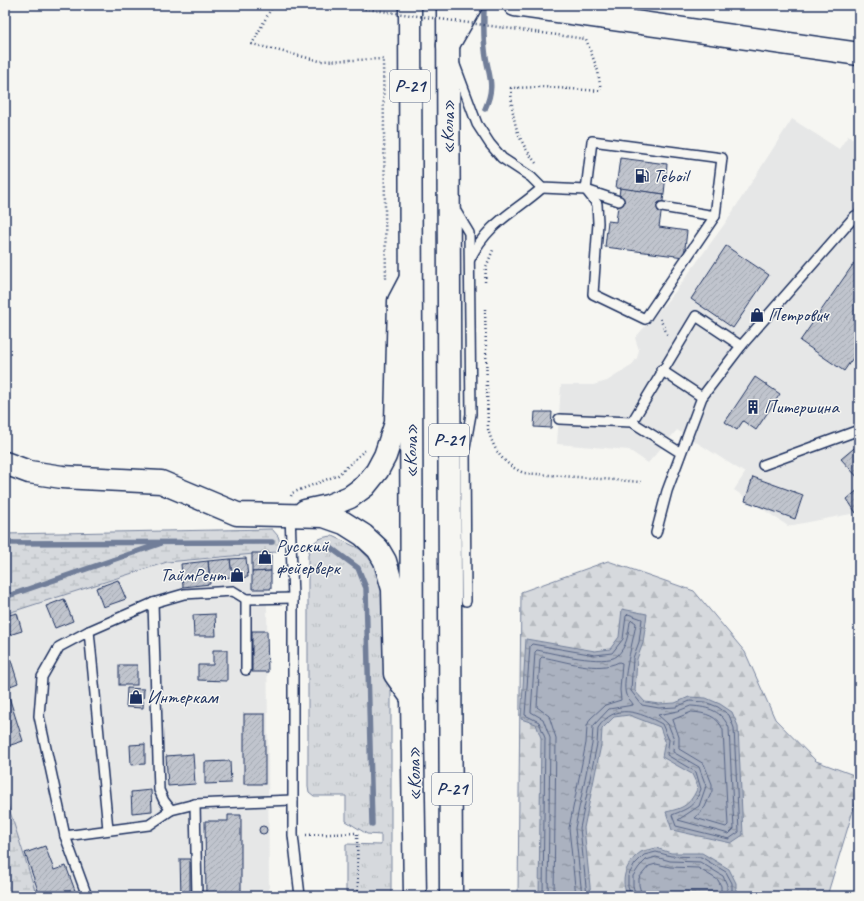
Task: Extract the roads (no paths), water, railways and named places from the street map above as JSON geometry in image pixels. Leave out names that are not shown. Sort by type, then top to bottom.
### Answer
[{"type":"main road","name":"«Кола»","points":[[410,5],[412,698],[415,896]]},
{"type":"main road","name":"«Кола»","points":[[448,5],[447,198],[451,896]]},
{"type":"main road","points":[[448,45],[471,5]]},
{"type":"main road","points":[[515,5],[859,54]]},
{"type":"main road","points":[[290,514],[328,506],[350,498],[365,486],[377,471],[385,456],[396,423],[399,301],[410,280]]},
{"type":"main road","points":[[5,463],[30,472],[62,477],[161,482],[238,514],[290,514],[324,516],[344,523],[363,535],[378,549],[385,561],[393,589],[395,674],[412,698]]},
{"type":"lane","points":[[448,45],[477,124],[490,144],[502,158],[531,177],[542,188],[586,190],[619,201]]},
{"type":"lane","points":[[592,141],[722,158],[716,216],[645,319],[593,294],[598,223],[597,204],[586,190],[592,141]]},
{"type":"lane","points":[[469,260],[492,227],[508,213],[530,199],[542,188]]},
{"type":"lane","points":[[447,198],[469,234],[471,414],[465,448],[466,601]]},
{"type":"lane","points":[[662,207],[716,216]]},
{"type":"lane","points":[[656,533],[667,491],[702,397],[741,346],[854,216],[859,214]]},
{"type":"lane","points":[[632,422],[661,370],[696,316],[741,346]]},
{"type":"lane","points":[[661,370],[702,397]]},
{"type":"lane","points":[[559,419],[632,422],[681,453]]},
{"type":"lane","points":[[763,465],[859,430]]},
{"type":"lane","points":[[290,514],[293,598],[293,835],[300,896]]},
{"type":"lane","points":[[87,896],[65,836],[38,716],[42,677],[59,647],[88,631],[153,603],[184,594],[233,592],[246,598],[293,598]]},
{"type":"lane","points":[[246,598],[246,670]]},
{"type":"lane","points":[[153,603],[159,790],[164,801],[171,810]]},
{"type":"lane","points":[[88,631],[108,829]]},
{"type":"lane","points":[[65,836],[108,829],[149,825],[171,810],[195,804],[293,800]]},
{"type":"lane","points":[[195,804],[197,896]]},
{"type":"water","points":[[622,609],[647,614],[643,643],[637,659],[635,691],[645,702],[659,704],[675,703],[689,697],[706,698],[720,704],[732,712],[738,726],[743,835],[731,843],[672,830],[666,812],[686,805],[692,798],[698,787],[692,774],[662,757],[665,741],[660,727],[629,715],[614,717],[602,729],[601,745],[584,828],[591,896],[539,896],[541,738],[536,724],[521,719],[526,639],[595,651],[610,649],[619,637]]},
{"type":"water","points":[[656,848],[671,853],[702,853],[729,869],[736,883],[736,896],[628,896],[625,890],[624,878],[628,866],[631,861],[641,852]]},
{"type":"waterway","points":[[484,5],[484,43],[491,85],[489,100],[485,109]]},
{"type":"waterway","points":[[5,543],[272,542]]},
{"type":"waterway","points":[[5,597],[159,544]]},
{"type":"waterway","points":[[331,548],[358,568],[366,588],[372,824]]},
{"type":"place","name":"Teboil","points":[[642,176]]},
{"type":"place","name":"Петрович","points":[[757,315]]},
{"type":"place","name":"Питершина","points":[[753,407]]},
{"type":"place","name":"Русский фейерверк","points":[[265,557]]},
{"type":"place","name":"ТаймРент","points":[[237,575]]},
{"type":"place","name":"Интеркам","points":[[136,697]]}]
